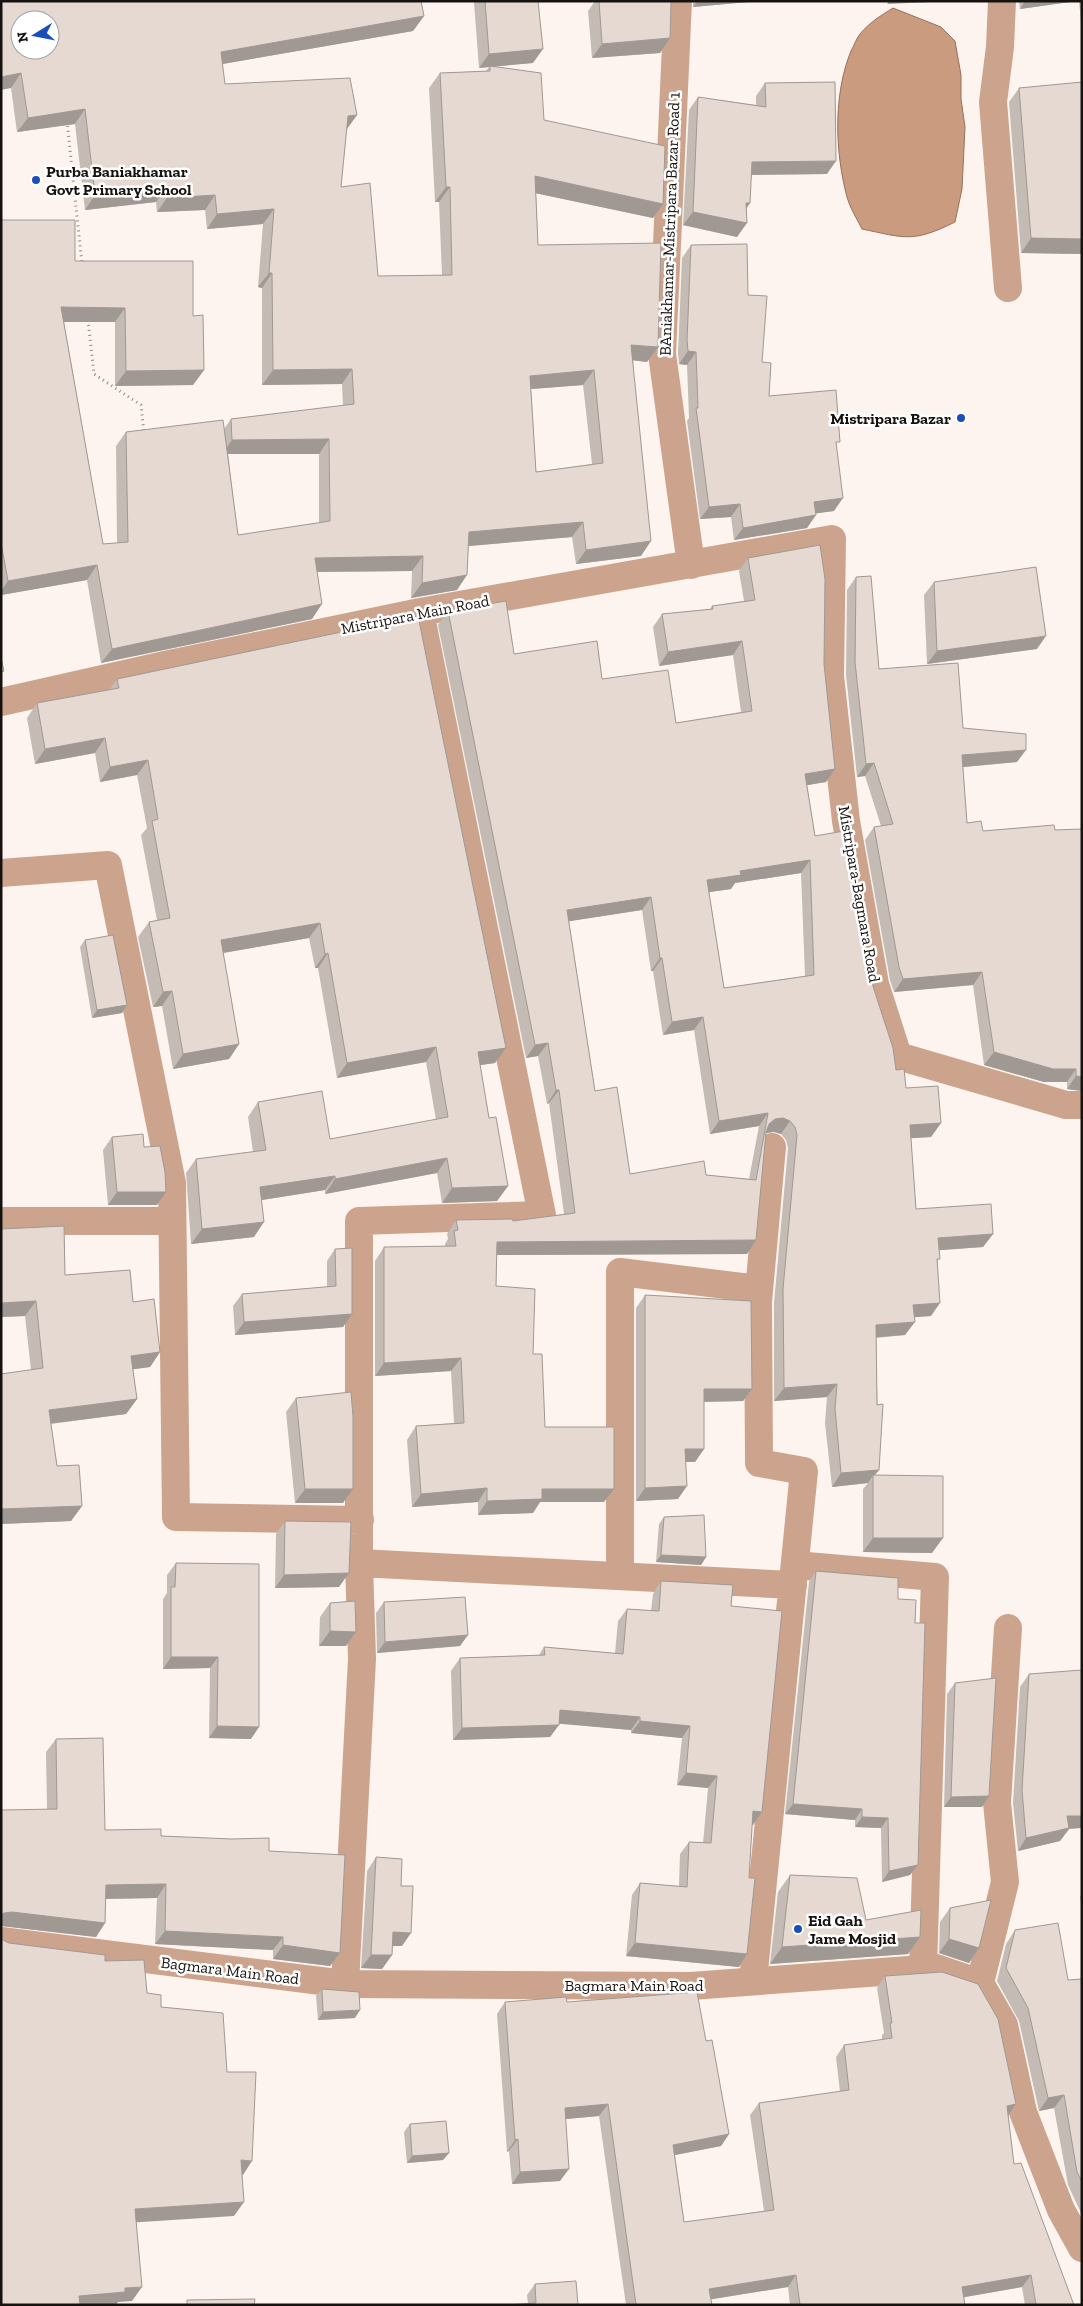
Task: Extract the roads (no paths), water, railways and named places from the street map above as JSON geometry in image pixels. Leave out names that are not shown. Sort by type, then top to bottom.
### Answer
[{"type":"street","points":[[1002,1],[1000,47],[993,102],[1008,288]]},
{"type":"street","name":"BAniakhamar-Mistripara Bazar Road 1","points":[[673,2],[662,354],[690,565]]},
{"type":"street","name":"Mistripara Main Road","points":[[1,702],[165,664],[420,612],[832,539]]},
{"type":"street","name":"Mistripara-Bagmara Road","points":[[832,539],[830,676],[846,821],[874,984],[898,1056],[1066,1105],[1082,1105]]},
{"type":"street","points":[[345,1984],[362,1659],[359,1221],[542,1215],[420,612]]},
{"type":"street","points":[[1,873],[108,865],[172,1183],[176,1517],[360,1520]]},
{"type":"street","points":[[753,1982],[804,1471],[759,1463],[759,1289],[772,1147]]},
{"type":"street","points":[[1,1221],[172,1222]]},
{"type":"street","points":[[620,1576],[620,1272],[759,1289]]},
{"type":"street","points":[[360,1563],[620,1576],[794,1575],[935,1577],[922,1969]]},
{"type":"street","points":[[1008,1628],[997,1803],[1006,1882],[980,1982],[1004,2025],[1023,2112],[1061,2210],[1082,2248]]},
{"type":"street","name":"Bagmara Main Road","points":[[1,1941],[345,1984],[691,1986],[936,1968],[980,1982]]},
{"type":"place","name":"Purba Baniakhamar Govt Primary School","points":[[36,180]]},
{"type":"place","name":"Mistripara Bazar","points":[[961,418]]},
{"type":"place","name":"Eid Gah Jame Mosjid","points":[[798,1929]]}]
